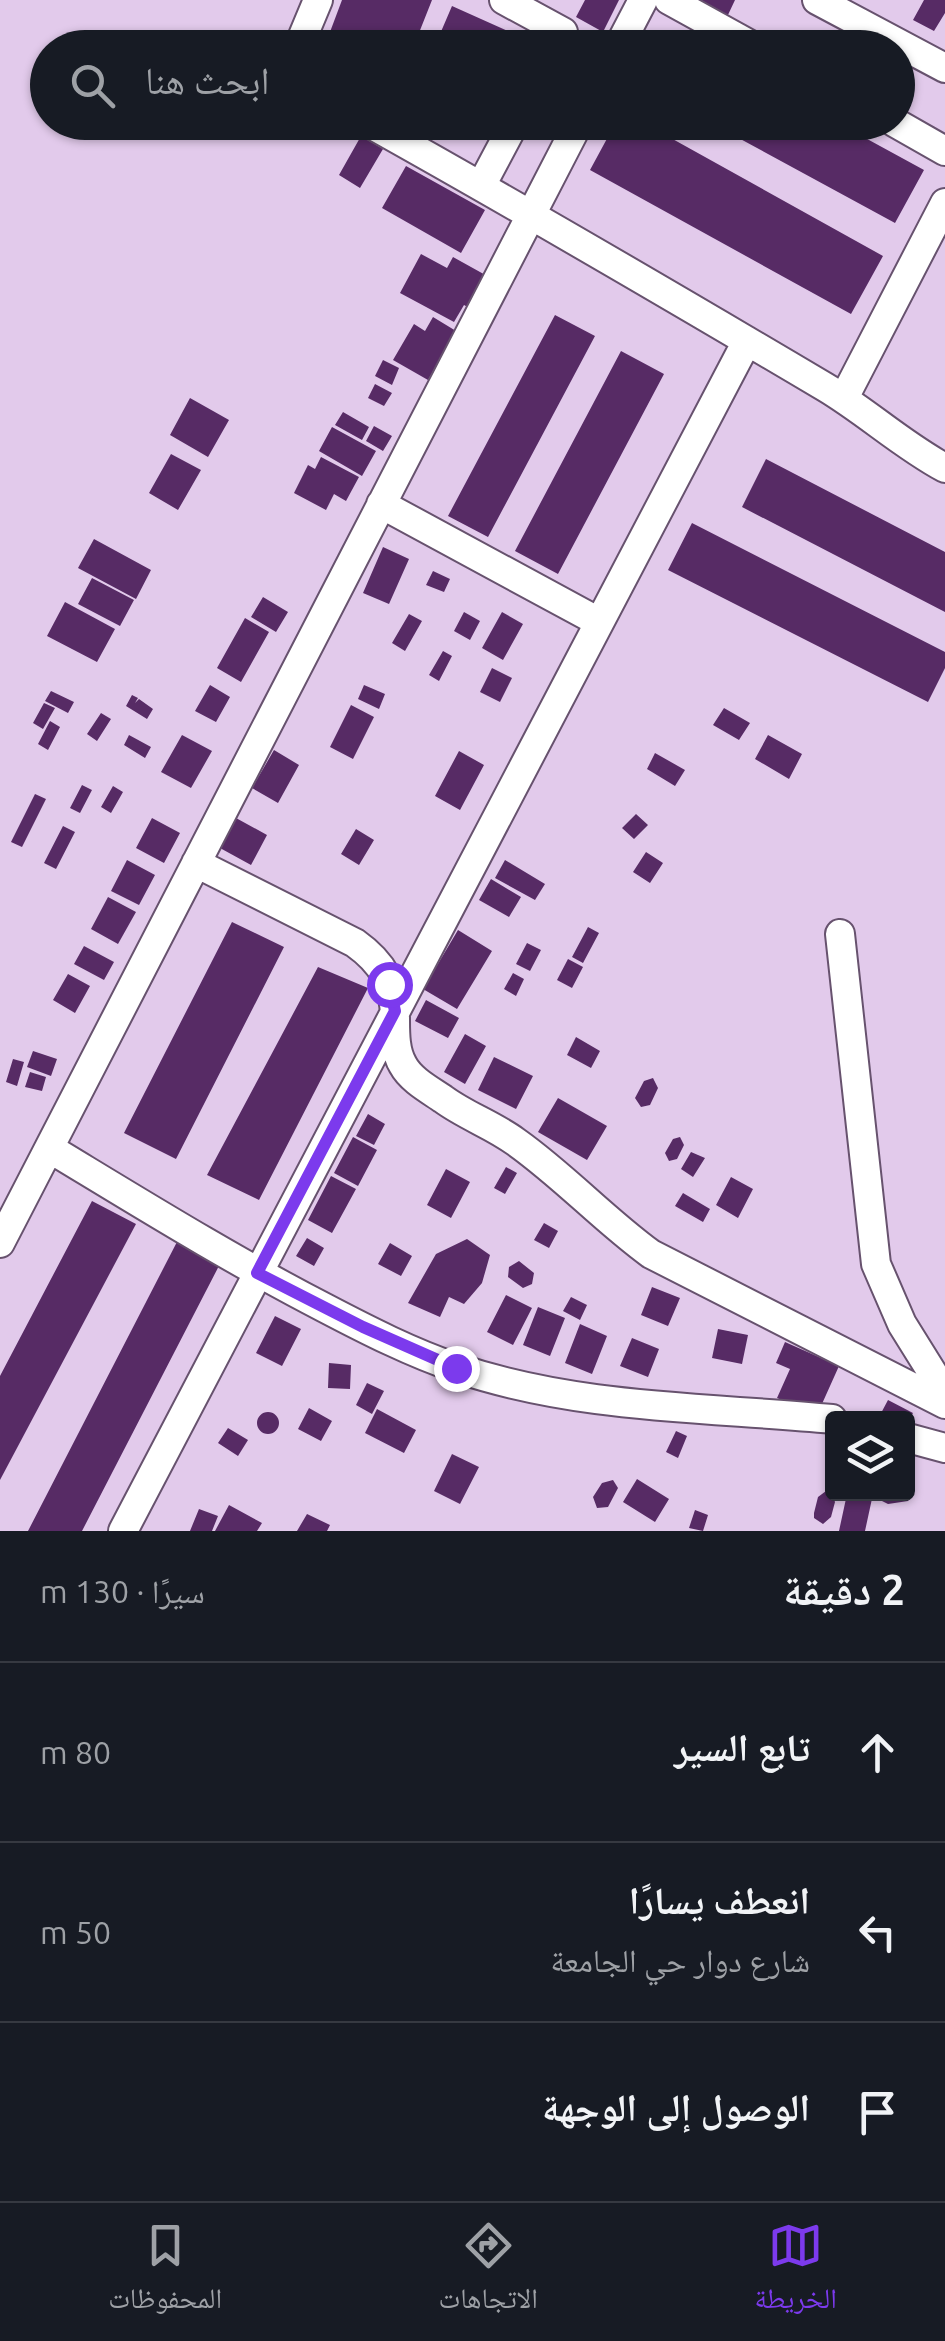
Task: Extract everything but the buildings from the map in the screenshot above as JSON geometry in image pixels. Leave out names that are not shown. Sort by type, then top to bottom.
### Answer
[{"type":"street","points":[[306,30],[318,0]]},
{"type":"street","points":[[504,0],[558,30]]},
{"type":"street","points":[[628,30],[644,0]]},
{"type":"street","points":[[669,0],[723,30]]},
{"type":"street","points":[[817,0],[873,30]]},
{"type":"street","points":[[915,52],[945,68]]},
{"type":"street","points":[[915,134],[945,150]]},
{"type":"street","points":[[399,140],[531,212],[844,398],[909,450],[945,468]]},
{"type":"street","points":[[481,186],[505,140]]},
{"type":"street","points":[[0,1242],[569,140]]},
{"type":"street","points":[[844,398],[945,203]]},
{"type":"street","points":[[123,1531],[747,341]]},
{"type":"street","points":[[381,504],[599,622]]},
{"type":"street","points":[[196,862],[355,943],[378,960],[389,984],[402,1065],[416,1080],[470,1118],[512,1138],[637,1244],[702,1283],[945,1404]]},
{"type":"street","points":[[840,934],[876,1264],[902,1324],[945,1393]]},
{"type":"street","points":[[49,1148],[257,1273],[363,1327],[456,1368],[538,1389],[665,1408],[825,1418]]},
{"type":"street","points":[[915,1440],[945,1448]]},
{"type":"route","points":[[389,984],[395,1011],[257,1273],[363,1327],[456,1368]]}]
